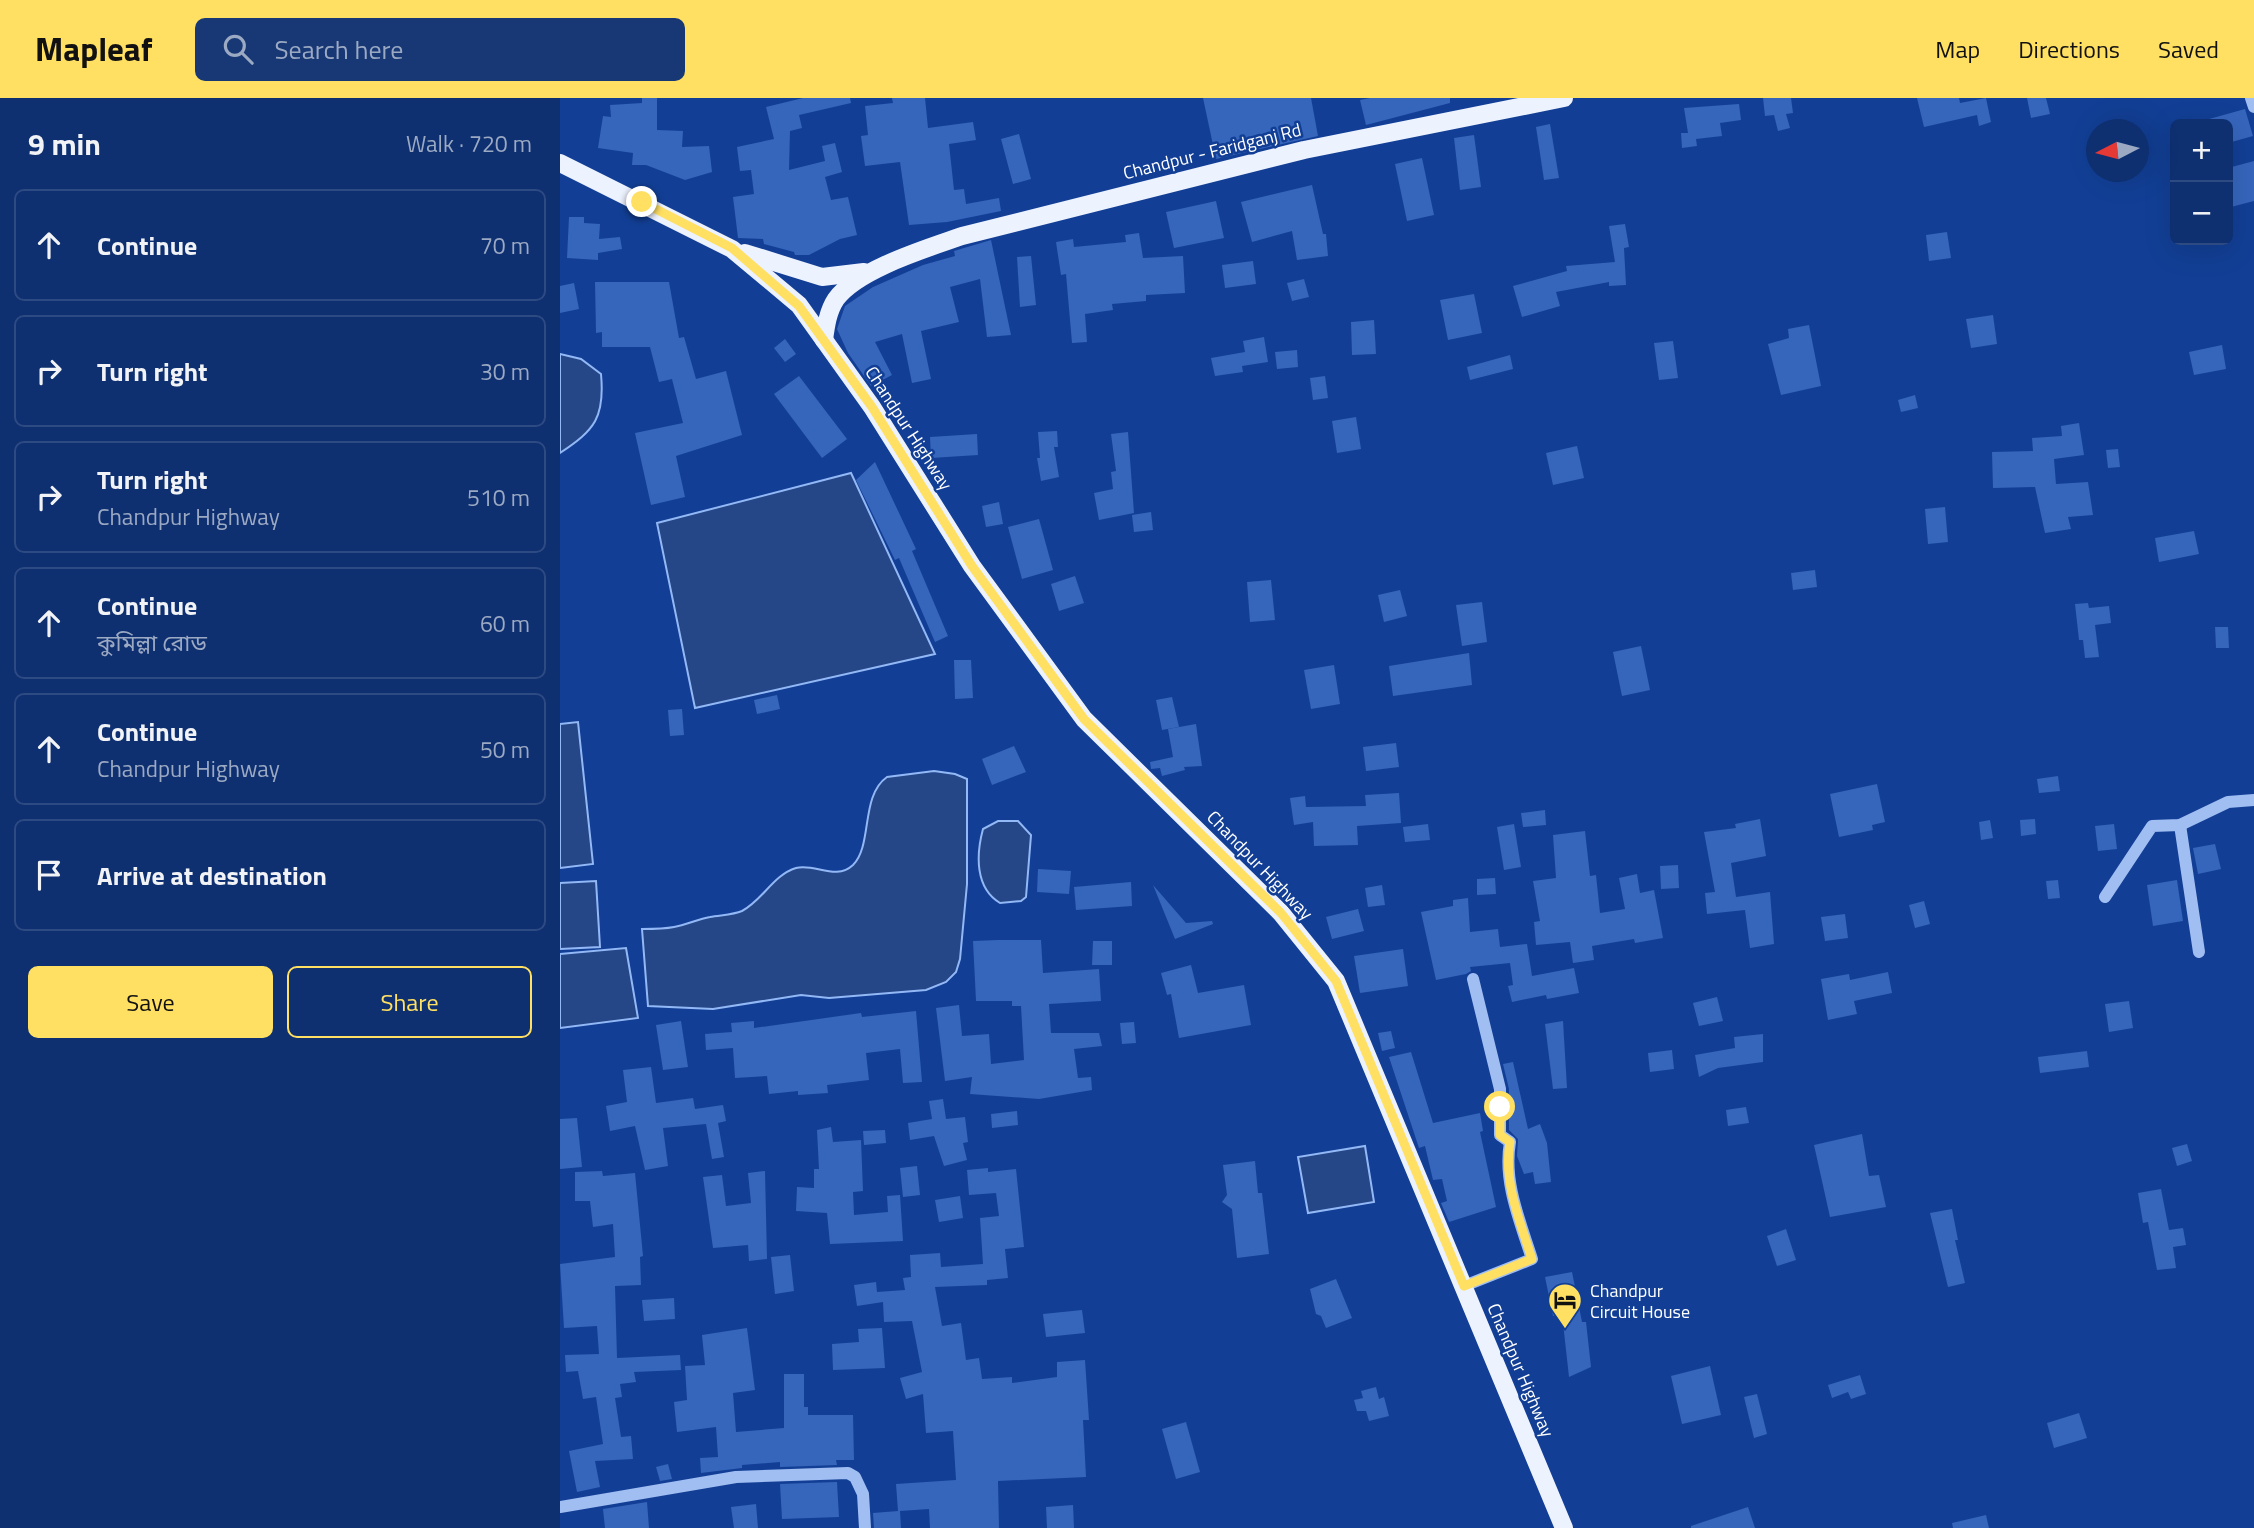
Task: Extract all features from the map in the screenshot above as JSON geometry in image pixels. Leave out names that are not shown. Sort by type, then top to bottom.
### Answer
[{"type":"main road","name":"Chandpur - Faridganj Rd","points":[[877,271],[962,236],[1028,218],[1304,150],[1564,98]]},
{"type":"main road","points":[[560,163],[732,248],[822,277],[877,271]]},
{"type":"main road","name":"Chandpur Highway","points":[[732,248],[779,285],[799,306],[872,407],[972,566],[1084,719],[1281,913],[1336,981],[1564,1528]]},
{"type":"main road","points":[[824,340],[827,320],[836,299],[850,284],[877,271]]},
{"type":"street","points":[[2251,98],[2254,107]]},
{"type":"street","points":[[2105,897],[2152,826],[2180,824],[2228,802],[2254,800]]},
{"type":"street","points":[[2180,824],[2199,952]]},
{"type":"street","points":[[1464,1286],[1532,1259],[1513,1197],[1507,1162],[1510,1142],[1500,1135],[1500,1089],[1473,979]]},
{"type":"street","points":[[560,1507],[736,1477],[848,1473],[855,1476],[863,1494],[865,1528]]},
{"type":"water","points":[[560,354],[581,359],[601,374],[602,389],[595,421],[582,437],[560,453]]},
{"type":"water","points":[[851,473],[935,654],[695,708],[657,523]]},
{"type":"water","points":[[578,722],[593,864],[560,868],[560,724]]},
{"type":"water","points":[[934,771],[967,779],[967,884],[960,959],[956,972],[946,982],[926,990],[829,998],[801,995],[713,1009],[648,1006],[642,929],[674,927],[742,911],[781,876],[796,868],[833,872],[846,870],[859,856],[873,796],[879,785],[887,777]]},
{"type":"water","points":[[998,821],[1018,821],[1031,835],[1026,897],[1021,901],[1000,903],[992,897],[982,880],[979,849],[983,829]]},
{"type":"water","points":[[596,881],[600,947],[560,949],[560,883]]},
{"type":"water","points":[[626,948],[638,1018],[560,1028],[560,954]]},
{"type":"water","points":[[1365,1146],[1374,1202],[1308,1213],[1298,1157]]},
{"type":"building","points":[[642,98],[657,98],[657,130],[683,131],[682,147],[709,146],[712,172],[685,180],[646,165],[632,165],[633,153],[598,148],[603,116],[611,117],[610,105],[642,103]]},
{"type":"building","points":[[803,98],[850,98],[851,103],[799,115],[802,128],[790,131],[789,170],[825,161],[822,146],[835,143],[842,172],[825,177],[831,200],[848,197],[857,235],[840,239],[809,255],[795,255],[794,252],[764,244],[763,239],[738,238],[733,197],[754,194],[751,170],[740,171],[737,147],[774,139],[766,107]]},
{"type":"building","points":[[892,98],[925,98],[928,128],[973,122],[976,140],[949,144],[954,190],[964,189],[966,204],[999,198],[1001,211],[947,222],[909,225],[900,162],[865,166],[861,136],[868,135],[865,106],[893,103]]},
{"type":"building","points":[[1203,98],[1311,98],[1318,136],[1216,159]]},
{"type":"building","points":[[1450,98],[1450,103],[1366,125],[1360,100]]},
{"type":"building","points":[[1763,98],[1791,98],[1793,113],[1786,114],[1790,128],[1778,131],[1774,115],[1765,116]]},
{"type":"building","points":[[1917,98],[1959,98],[1960,103],[1986,98],[1991,122],[1979,126],[1977,115],[1924,127]]},
{"type":"building","points":[[2027,98],[2046,98],[2050,114],[2031,118]]},
{"type":"building","points":[[1739,104],[1741,120],[1720,123],[1722,136],[1696,139],[1697,146],[1682,148],[1681,133],[1688,133],[1684,108]]},
{"type":"building","points":[[2245,109],[2253,136],[2233,142],[2233,119],[2209,119]]},
{"type":"building","points":[[1550,124],[1559,178],[1544,180],[1536,127]]},
{"type":"building","points":[[1019,134],[1031,179],[1013,184],[1001,139]]},
{"type":"building","points":[[1474,135],[1481,187],[1460,190],[1454,138]]},
{"type":"building","points":[[1422,158],[1434,215],[1407,221],[1395,164]]},
{"type":"building","points":[[2254,161],[2254,201],[2233,206],[2233,167]]},
{"type":"building","points":[[1312,185],[1323,234],[1326,234],[1328,256],[1297,260],[1292,231],[1252,242],[1241,202]]},
{"type":"building","points":[[1216,201],[1224,238],[1174,248],[1166,212]]},
{"type":"building","points":[[569,217],[584,217],[584,223],[600,224],[599,239],[620,237],[622,249],[598,253],[598,260],[567,258]]},
{"type":"building","points":[[1625,224],[1629,247],[1624,248],[1626,285],[1609,286],[1609,282],[1556,292],[1560,306],[1522,317],[1513,286],[1567,271],[1566,266],[1615,262],[1609,226]]},
{"type":"building","points":[[1947,232],[1951,258],[1929,261],[1926,235]]},
{"type":"building","points":[[1139,233],[1143,258],[1183,256],[1185,293],[1146,295],[1146,301],[1112,304],[1113,310],[1085,314],[1087,342],[1072,343],[1066,274],[1061,275],[1056,242],[1073,239],[1074,247],[1126,242],[1125,235]]},
{"type":"building","points":[[991,240],[1011,335],[987,337],[980,279],[950,287],[959,322],[921,331],[931,379],[912,383],[902,334],[875,342],[892,375],[871,386],[848,353],[837,329],[845,306],[873,287],[923,265],[955,256],[954,251]]},
{"type":"building","points":[[1031,256],[1036,305],[1020,307],[1017,257]]},
{"type":"building","points":[[1253,261],[1256,284],[1225,288],[1222,265]]},
{"type":"building","points":[[1304,279],[1309,297],[1292,301],[1287,283]]},
{"type":"building","points":[[595,282],[669,282],[679,338],[684,337],[696,379],[726,371],[742,435],[676,456],[685,497],[651,505],[635,433],[683,423],[672,379],[659,382],[650,347],[602,347],[602,332],[596,333]]},
{"type":"building","points":[[574,283],[579,309],[560,313],[560,286]]},
{"type":"building","points":[[1474,294],[1482,333],[1448,340],[1440,300]]},
{"type":"building","points":[[1993,315],[1997,344],[1971,348],[1966,319]]},
{"type":"building","points":[[1374,320],[1376,354],[1352,355],[1351,322]]},
{"type":"building","points":[[1809,325],[1821,386],[1781,395],[1768,344],[1789,338],[1788,329]]},
{"type":"building","points":[[1264,337],[1268,362],[1242,366],[1243,372],[1215,376],[1211,358],[1245,352],[1243,341]]},
{"type":"building","points":[[785,339],[796,354],[785,362],[774,348]]},
{"type":"building","points":[[1673,341],[1678,378],[1659,380],[1654,343]]},
{"type":"building","points":[[2222,345],[2226,369],[2194,375],[2189,352]]},
{"type":"building","points":[[1297,350],[1298,367],[1277,369],[1275,352]]},
{"type":"building","points":[[1510,355],[1513,369],[1470,380],[1467,367]]},
{"type":"building","points":[[799,376],[847,439],[822,458],[774,394]]},
{"type":"building","points":[[1325,376],[1328,398],[1313,400],[1310,378]]},
{"type":"building","points":[[1915,395],[1918,408],[1901,412],[1898,400]]},
{"type":"building","points":[[1356,417],[1361,449],[1337,453],[1332,421]]},
{"type":"building","points":[[2079,423],[2084,455],[2054,459],[2056,484],[2088,482],[2093,515],[2068,517],[2071,529],[2045,533],[2035,487],[1993,488],[1992,452],[2033,451],[2032,438],[2062,436],[2061,426]]},
{"type":"building","points":[[1057,431],[1058,447],[1054,447],[1059,477],[1041,481],[1037,458],[1040,458],[1038,432]]},
{"type":"building","points":[[1128,432],[1134,513],[1099,520],[1094,493],[1113,489],[1111,472],[1116,471],[1111,434]]},
{"type":"building","points":[[977,434],[978,455],[931,458],[930,437]]},
{"type":"building","points":[[1577,446],[1584,478],[1553,485],[1546,453]]},
{"type":"building","points":[[2118,449],[2120,467],[2108,468],[2106,450]]},
{"type":"building","points":[[875,462],[916,549],[912,551],[948,636],[935,642],[899,558],[895,560],[856,480]]},
{"type":"building","points":[[999,502],[1003,524],[986,527],[982,506]]},
{"type":"building","points":[[1945,507],[1948,542],[1928,544],[1925,509]]},
{"type":"building","points":[[1151,512],[1153,530],[1134,532],[1132,515]]},
{"type":"building","points":[[1039,519],[1053,570],[1022,579],[1008,527]]},
{"type":"building","points":[[2194,531],[2199,554],[2159,562],[2155,538]]},
{"type":"building","points":[[1815,570],[1817,587],[1793,590],[1791,573]]},
{"type":"building","points":[[1075,576],[1084,603],[1059,611],[1051,584]]},
{"type":"building","points":[[1271,580],[1275,620],[1250,622],[1247,582]]},
{"type":"building","points":[[1400,590],[1407,616],[1384,622],[1378,595]]},
{"type":"building","points":[[1482,602],[1487,642],[1462,646],[1456,605]]},
{"type":"building","points":[[2088,603],[2089,608],[2109,606],[2111,623],[2095,625],[2099,657],[2085,658],[2083,640],[2079,640],[2075,604]]},
{"type":"building","points":[[2215,627],[2228,627],[2229,648],[2216,648]]},
{"type":"building","points":[[1641,646],[1650,690],[1622,696],[1613,652]]},
{"type":"building","points":[[1469,653],[1472,685],[1393,696],[1389,666]]},
{"type":"building","points":[[954,660],[971,660],[973,698],[955,699]]},
{"type":"building","points":[[1334,665],[1340,704],[1311,709],[1304,670]]},
{"type":"building","points":[[777,695],[780,709],[757,714],[754,700]]},
{"type":"building","points":[[1172,697],[1179,727],[1162,730],[1156,700]]},
{"type":"building","points":[[682,709],[684,735],[670,736],[668,710]]},
{"type":"building","points":[[1196,724],[1202,766],[1184,767],[1185,770],[1162,776],[1160,768],[1151,769],[1150,762],[1173,757],[1168,729]]},
{"type":"building","points":[[1396,743],[1399,767],[1366,771],[1363,747]]},
{"type":"building","points":[[1014,746],[1026,772],[992,785],[982,759]]},
{"type":"building","points":[[2058,776],[2060,791],[2039,793],[2037,779]]},
{"type":"building","points":[[1877,784],[1885,822],[1872,825],[1873,830],[1839,837],[1830,794]]},
{"type":"building","points":[[1399,793],[1401,823],[1357,826],[1358,845],[1314,846],[1313,822],[1294,825],[1290,798],[1305,796],[1306,807],[1366,806],[1365,795]]},
{"type":"building","points":[[1545,810],[1546,825],[1523,827],[1521,813]]},
{"type":"building","points":[[1760,819],[1766,856],[1731,863],[1736,897],[1770,892],[1774,944],[1750,948],[1745,910],[1707,914],[1705,893],[1715,892],[1704,832],[1736,828],[1735,824]]},
{"type":"building","points":[[2035,819],[2036,834],[2021,836],[2020,820]]},
{"type":"building","points":[[1990,820],[1993,838],[1981,840],[1979,822]]},
{"type":"building","points":[[1428,824],[1430,840],[1405,842],[1403,827]]},
{"type":"building","points":[[1514,824],[1521,867],[1504,870],[1497,827]]},
{"type":"building","points":[[2114,824],[2117,849],[2098,851],[2095,826]]},
{"type":"building","points":[[1585,831],[1590,876],[1596,875],[1600,913],[1625,909],[1619,878],[1637,874],[1640,893],[1654,890],[1663,938],[1635,943],[1634,939],[1592,946],[1594,960],[1573,963],[1570,942],[1536,945],[1534,922],[1540,921],[1533,881],[1556,878],[1553,835]]},
{"type":"building","points":[[2215,844],[2221,869],[2198,874],[2193,848]]},
{"type":"building","points":[[1678,865],[1679,888],[1661,889],[1660,866]]},
{"type":"building","points":[[1038,869],[1071,871],[1069,894],[1037,892]]},
{"type":"building","points":[[1495,878],[1496,894],[1477,895],[1477,879]]},
{"type":"building","points":[[2058,880],[2060,898],[2048,899],[2046,881]]},
{"type":"building","points":[[2177,880],[2183,921],[2153,926],[2147,885]]},
{"type":"building","points":[[1131,882],[1132,906],[1076,910],[1074,887]]},
{"type":"building","points":[[1153,885],[1186,923],[1212,921],[1213,924],[1175,939]]},
{"type":"building","points":[[1382,885],[1385,905],[1368,907],[1365,888]]},
{"type":"building","points":[[1468,898],[1470,932],[1498,929],[1500,947],[1527,944],[1532,976],[1574,968],[1579,993],[1547,999],[1546,995],[1512,1002],[1508,986],[1513,985],[1510,963],[1470,967],[1471,971],[1466,974],[1436,980],[1421,912],[1453,906],[1453,900]]},
{"type":"building","points":[[1924,901],[1930,924],[1915,928],[1909,905]]},
{"type":"building","points":[[1358,909],[1364,931],[1332,939],[1326,917]]},
{"type":"building","points":[[1845,914],[1848,938],[1825,941],[1821,917]]},
{"type":"building","points":[[1041,940],[1043,973],[1099,969],[1101,1001],[1049,1004],[1051,1033],[1099,1033],[1102,1046],[1074,1049],[1078,1078],[1091,1077],[1092,1090],[1039,1099],[970,1094],[972,1077],[945,1081],[936,1008],[959,1005],[962,1036],[989,1034],[991,1064],[1024,1060],[1021,1006],[1012,1006],[1012,1001],[976,1001],[973,941]]},
{"type":"building","points":[[1093,941],[1112,941],[1112,965],[1092,965]]},
{"type":"building","points":[[1403,949],[1408,986],[1360,993],[1354,956]]},
{"type":"building","points":[[1191,965],[1198,993],[1244,985],[1251,1025],[1179,1038],[1171,994],[1167,995],[1161,973]]},
{"type":"building","points":[[1888,972],[1892,993],[1854,1001],[1857,1014],[1828,1020],[1821,979],[1849,974],[1850,980]]},
{"type":"building","points":[[1717,997],[1723,1021],[1699,1026],[1693,1003]]},
{"type":"building","points":[[2129,1001],[2133,1028],[2109,1032],[2105,1004]]},
{"type":"building","points":[[916,1011],[922,1082],[903,1083],[900,1049],[866,1053],[869,1080],[827,1085],[828,1093],[798,1095],[798,1091],[769,1094],[767,1076],[735,1078],[733,1048],[706,1050],[705,1034],[732,1032],[731,1023],[754,1021],[754,1028],[861,1013],[862,1017]]},
{"type":"building","points":[[681,1021],[688,1067],[663,1070],[656,1025]]},
{"type":"building","points":[[1563,1021],[1567,1088],[1553,1089],[1545,1024]]},
{"type":"building","points":[[1134,1022],[1136,1043],[1122,1044],[1120,1023]]},
{"type":"building","points":[[1391,1031],[1395,1048],[1382,1051],[1378,1033]]},
{"type":"building","points":[[1763,1034],[1763,1062],[1718,1068],[1699,1077],[1695,1055],[1735,1048],[1734,1037]]},
{"type":"building","points":[[1672,1050],[1674,1069],[1650,1072],[1648,1053]]},
{"type":"building","points":[[2087,1051],[2089,1067],[2040,1073],[2038,1057]]},
{"type":"building","points":[[1411,1052],[1433,1123],[1480,1113],[1483,1131],[1480,1132],[1496,1207],[1449,1222],[1441,1203],[1447,1201],[1442,1179],[1433,1180],[1425,1146],[1419,1148],[1389,1057]]},
{"type":"building","points":[[1513,1062],[1528,1129],[1540,1124],[1547,1143],[1551,1182],[1535,1184],[1533,1172],[1524,1174],[1517,1156],[1518,1139],[1509,1130],[1509,1089],[1503,1064]]},
{"type":"building","points":[[651,1067],[656,1103],[693,1098],[695,1109],[723,1105],[726,1121],[718,1123],[724,1157],[712,1159],[706,1124],[663,1128],[668,1166],[645,1170],[635,1126],[610,1131],[606,1106],[627,1102],[623,1070]]},
{"type":"building","points":[[943,1099],[946,1119],[965,1117],[968,1142],[963,1143],[967,1160],[944,1166],[934,1136],[910,1140],[908,1123],[932,1119],[929,1101]]},
{"type":"building","points":[[1746,1107],[1749,1123],[1728,1126],[1726,1110]]},
{"type":"building","points":[[1017,1111],[1018,1125],[992,1128],[991,1114]]},
{"type":"building","points":[[577,1118],[582,1167],[560,1169],[560,1119]]},
{"type":"building","points":[[831,1127],[833,1142],[861,1140],[863,1191],[853,1192],[854,1215],[888,1212],[887,1196],[900,1195],[903,1241],[830,1244],[827,1213],[796,1211],[797,1187],[814,1188],[814,1169],[819,1169],[817,1130]]},
{"type":"building","points":[[885,1130],[886,1143],[864,1145],[863,1131]]},
{"type":"building","points":[[1862,1134],[1869,1176],[1879,1175],[1886,1207],[1830,1217],[1814,1145]]},
{"type":"building","points":[[2187,1144],[2192,1161],[2177,1166],[2172,1148]]},
{"type":"building","points":[[1255,1161],[1258,1193],[1262,1193],[1269,1254],[1237,1258],[1232,1209],[1222,1202],[1227,1195],[1223,1165]]},
{"type":"building","points":[[917,1166],[920,1195],[903,1197],[900,1168]]},
{"type":"building","points":[[988,1168],[988,1172],[1016,1169],[1024,1247],[1005,1249],[1008,1278],[987,1280],[987,1285],[935,1287],[942,1326],[961,1323],[966,1360],[979,1358],[982,1379],[1012,1377],[1012,1383],[1057,1377],[1057,1362],[1085,1360],[1089,1420],[1083,1420],[1086,1477],[998,1481],[999,1528],[930,1528],[929,1509],[900,1511],[901,1528],[874,1528],[873,1513],[898,1511],[896,1484],[956,1480],[953,1431],[926,1433],[923,1394],[906,1399],[900,1378],[922,1372],[912,1321],[884,1322],[883,1302],[857,1306],[854,1285],[876,1282],[877,1292],[905,1290],[903,1278],[911,1277],[910,1255],[940,1253],[941,1267],[983,1264],[980,1218],[999,1216],[996,1193],[969,1195],[967,1170]]},
{"type":"building","points":[[602,1171],[603,1176],[635,1173],[643,1256],[640,1257],[641,1285],[615,1286],[617,1358],[680,1355],[681,1370],[634,1372],[636,1382],[620,1384],[622,1397],[615,1398],[621,1437],[631,1436],[633,1459],[595,1461],[600,1487],[577,1492],[569,1451],[603,1444],[596,1397],[583,1399],[578,1371],[566,1372],[565,1355],[599,1354],[597,1326],[564,1328],[560,1264],[615,1257],[613,1224],[593,1227],[590,1201],[575,1201],[575,1172]]},
{"type":"building","points":[[765,1171],[767,1259],[749,1261],[748,1245],[713,1248],[703,1177],[722,1175],[726,1206],[751,1203],[748,1173]]},
{"type":"building","points":[[2161,1189],[2169,1230],[2183,1228],[2186,1245],[2173,1247],[2176,1268],[2157,1270],[2148,1222],[2143,1223],[2138,1193]]},
{"type":"building","points":[[960,1196],[963,1218],[939,1222],[935,1200]]},
{"type":"building","points":[[1952,1209],[1958,1240],[1955,1240],[1965,1283],[1948,1287],[1930,1213]]},
{"type":"building","points":[[1786,1229],[1796,1260],[1777,1266],[1767,1236]]},
{"type":"building","points":[[790,1255],[794,1291],[775,1294],[771,1257]]},
{"type":"building","points":[[1572,1272],[1582,1322],[1586,1322],[1591,1367],[1569,1377],[1562,1314],[1553,1316],[1545,1277]]},
{"type":"building","points":[[1336,1279],[1352,1318],[1326,1328],[1321,1316],[1316,1314],[1310,1289]]},
{"type":"building","points":[[674,1298],[675,1319],[644,1321],[642,1300]]},
{"type":"building","points":[[1082,1310],[1085,1333],[1046,1337],[1043,1314]]},
{"type":"building","points":[[747,1328],[755,1390],[733,1393],[736,1432],[784,1428],[784,1374],[804,1374],[804,1407],[808,1407],[808,1415],[853,1415],[854,1460],[836,1460],[837,1465],[780,1467],[780,1462],[742,1465],[742,1468],[701,1473],[700,1458],[718,1457],[716,1427],[677,1432],[674,1402],[687,1400],[685,1366],[705,1365],[702,1335]]},
{"type":"building","points":[[882,1328],[885,1368],[833,1370],[832,1344],[859,1342],[858,1329]]},
{"type":"building","points":[[1710,1366],[1721,1415],[1682,1424],[1671,1376]]},
{"type":"building","points":[[1860,1375],[1866,1394],[1851,1399],[1848,1392],[1832,1398],[1828,1385]]},
{"type":"building","points":[[1376,1387],[1379,1399],[1384,1397],[1389,1416],[1369,1421],[1366,1411],[1357,1411],[1354,1400],[1363,1398],[1361,1391]]},
{"type":"building","points":[[1757,1394],[1767,1434],[1754,1438],[1744,1397]]},
{"type":"building","points":[[2079,1413],[2087,1438],[2054,1448],[2047,1423]]},
{"type":"building","points":[[1186,1422],[1200,1472],[1176,1479],[1162,1429]]},
{"type":"building","points":[[668,1464],[672,1479],[660,1481],[656,1467]]},
{"type":"building","points":[[837,1482],[839,1517],[782,1519],[780,1484]]},
{"type":"building","points":[[647,1502],[649,1528],[605,1528],[603,1509]]},
{"type":"building","points":[[756,1504],[758,1528],[734,1528],[731,1507]]},
{"type":"building","points":[[1073,1505],[1074,1528],[1047,1528],[1046,1507]]},
{"type":"building","points":[[1748,1507],[1755,1528],[1691,1528],[1691,1526]]},
{"type":"building","points":[[1986,1515],[1989,1528],[1953,1528],[1952,1523]]},
{"type":"place","name":"Chandpur Circuit House","points":[[1565,1330]]},
{"type":"route","points":[[642,202],[732,248],[779,285],[799,306],[872,407],[972,566],[1084,719],[1281,913],[1336,981],[1464,1286],[1532,1259],[1513,1197],[1507,1162],[1510,1142],[1500,1135],[1500,1107]]}]
